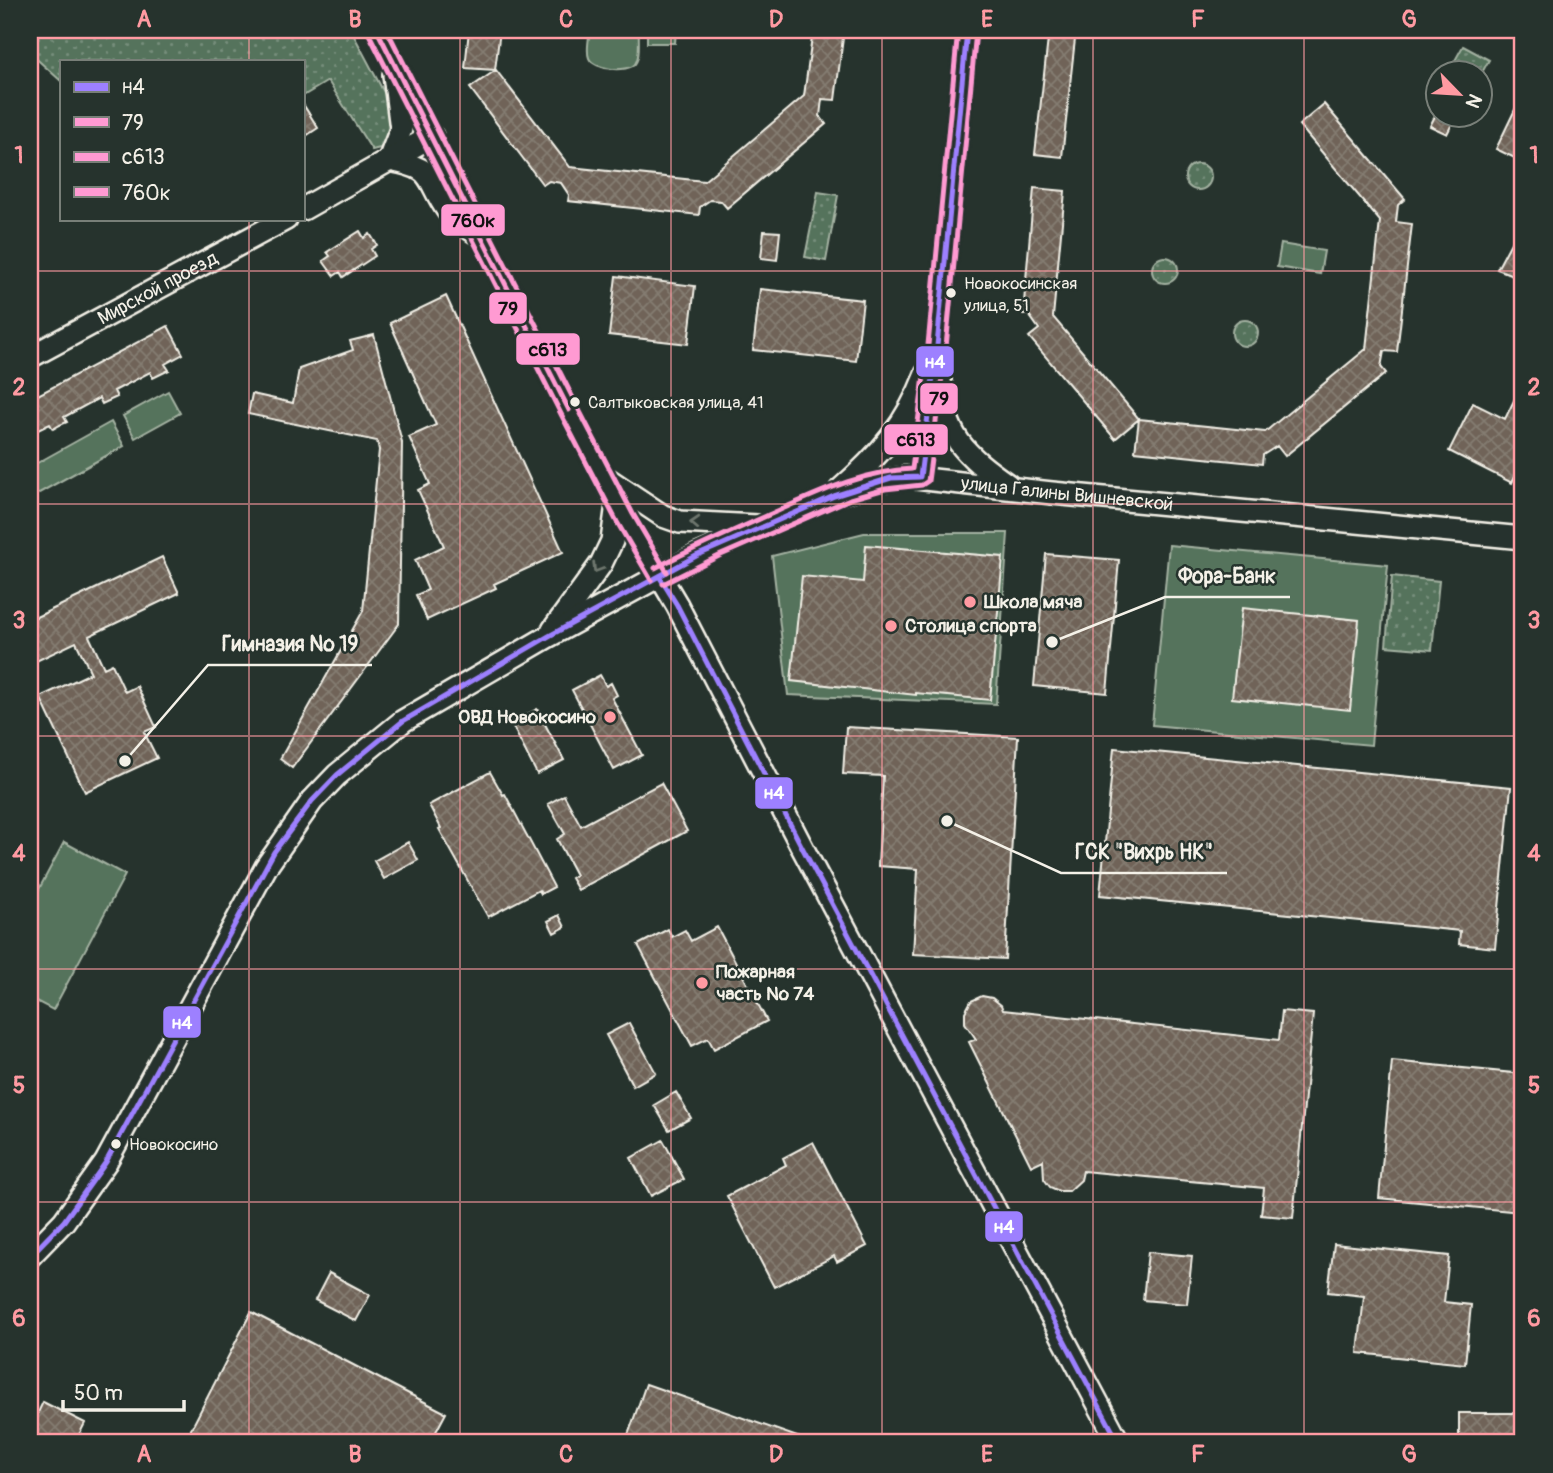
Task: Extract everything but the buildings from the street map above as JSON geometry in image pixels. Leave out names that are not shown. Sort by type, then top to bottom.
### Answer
[{"type":"street","points":[[377,30],[617,504],[677,606],[1119,1443]]},
{"type":"street","points":[[920,477],[937,346],[967,30]]},
{"type":"street","points":[[389,160],[401,130],[392,59]]},
{"type":"street","points":[[304,208],[432,136]]},
{"type":"street","points":[[389,160],[411,164],[427,172],[450,214],[482,237]]},
{"type":"street","name":"Мирской проезд","points":[[30,357],[284,220]]},
{"type":"street","points":[[937,346],[941,397],[947,422],[958,443],[1012,488]]},
{"type":"street","points":[[834,496],[870,464],[904,420],[917,397],[937,346]]},
{"type":"street","points":[[602,475],[648,507],[680,522],[763,527]]},
{"type":"street","name":"улица Галины Вишневской","points":[[30,1256],[64,1221],[106,1162],[274,852],[312,801],[337,775],[403,721],[549,636],[698,555],[834,496],[891,478],[920,477],[1523,538]]},
{"type":"street","points":[[549,636],[601,564],[612,541],[617,504]]},
{"type":"green space","points":[[30,30],[351,30],[396,115],[395,136],[380,148],[372,150],[328,81],[304,95],[304,60],[60,60],[60,80],[30,53]]},
{"type":"green space","points":[[590,30],[639,30],[639,52],[635,64],[619,69],[604,68],[592,62],[588,52]]},
{"type":"green space","points":[[647,30],[676,30],[675,43],[647,43]]},
{"type":"green space","points":[[1463,46],[1489,60],[1455,60]]},
{"type":"green space","points":[[1198,164],[1207,168],[1211,177],[1207,186],[1198,190],[1189,186],[1185,177],[1189,168]]},
{"type":"green space","points":[[818,192],[838,195],[826,261],[805,257]]},
{"type":"green space","points":[[1281,244],[1324,251],[1320,274],[1277,267]]},
{"type":"green space","points":[[1165,257],[1174,261],[1178,270],[1174,279],[1165,283],[1156,279],[1152,270],[1156,261]]},
{"type":"green space","points":[[1245,320],[1254,324],[1258,333],[1254,342],[1245,346],[1236,342],[1232,333],[1236,324]]},
{"type":"green space","points":[[168,391],[180,413],[135,438],[123,416]]},
{"type":"green space","points":[[111,422],[124,446],[30,498],[30,467]]},
{"type":"green space","name":"Столица спорта","points":[[864,533],[1008,533],[996,704],[788,695],[772,556]]},
{"type":"green space","points":[[1169,545],[1388,565],[1371,745],[1152,725]]},
{"type":"green space","points":[[1392,576],[1439,581],[1432,650],[1386,646]]},
{"type":"green space","points":[[64,842],[125,875],[53,1010],[30,998],[30,906]]},
{"type":"transit line","name":"760к","points":[[377,30],[569,410]]},
{"type":"transit line","name":"с613","points":[[387,30],[577,406],[633,514],[667,572]]},
{"type":"transit line","name":"с613","points":[[655,568],[824,491],[876,474],[912,469],[928,345],[958,30]]},
{"type":"transit line","name":"н4","points":[[30,1256],[64,1221],[106,1162],[274,852],[312,801],[337,775],[403,721],[549,636],[698,555],[834,496],[891,478],[920,477],[937,346],[967,30]]},
{"type":"transit line","name":"79","points":[[663,584],[721,555],[850,499],[885,489],[922,485],[928,481],[946,347],[976,31]]},
{"type":"transit line","name":"79","points":[[369,34],[561,414],[617,522],[651,580]]},
{"type":"transit line","name":"н4","points":[[659,576],[677,605],[803,849],[1119,1443]]},
{"type":"place","name":"Новокосинская улица, 51","points":[[951,293]]},
{"type":"place","name":"Салтыковская улица, 41","points":[[575,402]]},
{"type":"place","name":"Школа мяча","points":[[970,602]]},
{"type":"place","name":"Столица спорта","points":[[891,626]]},
{"type":"place","name":"Фора-Банк","points":[[1052,642]]},
{"type":"place","name":"ОВД Новокосино","points":[[610,717]]},
{"type":"place","name":"Гимназия № 19","points":[[125,761]]},
{"type":"place","name":"ГСК \"Вихрь НК\"","points":[[947,821]]},
{"type":"place","name":"Пожарная часть № 74","points":[[702,983]]},
{"type":"place","name":"Новокосино","points":[[116,1144]]}]
